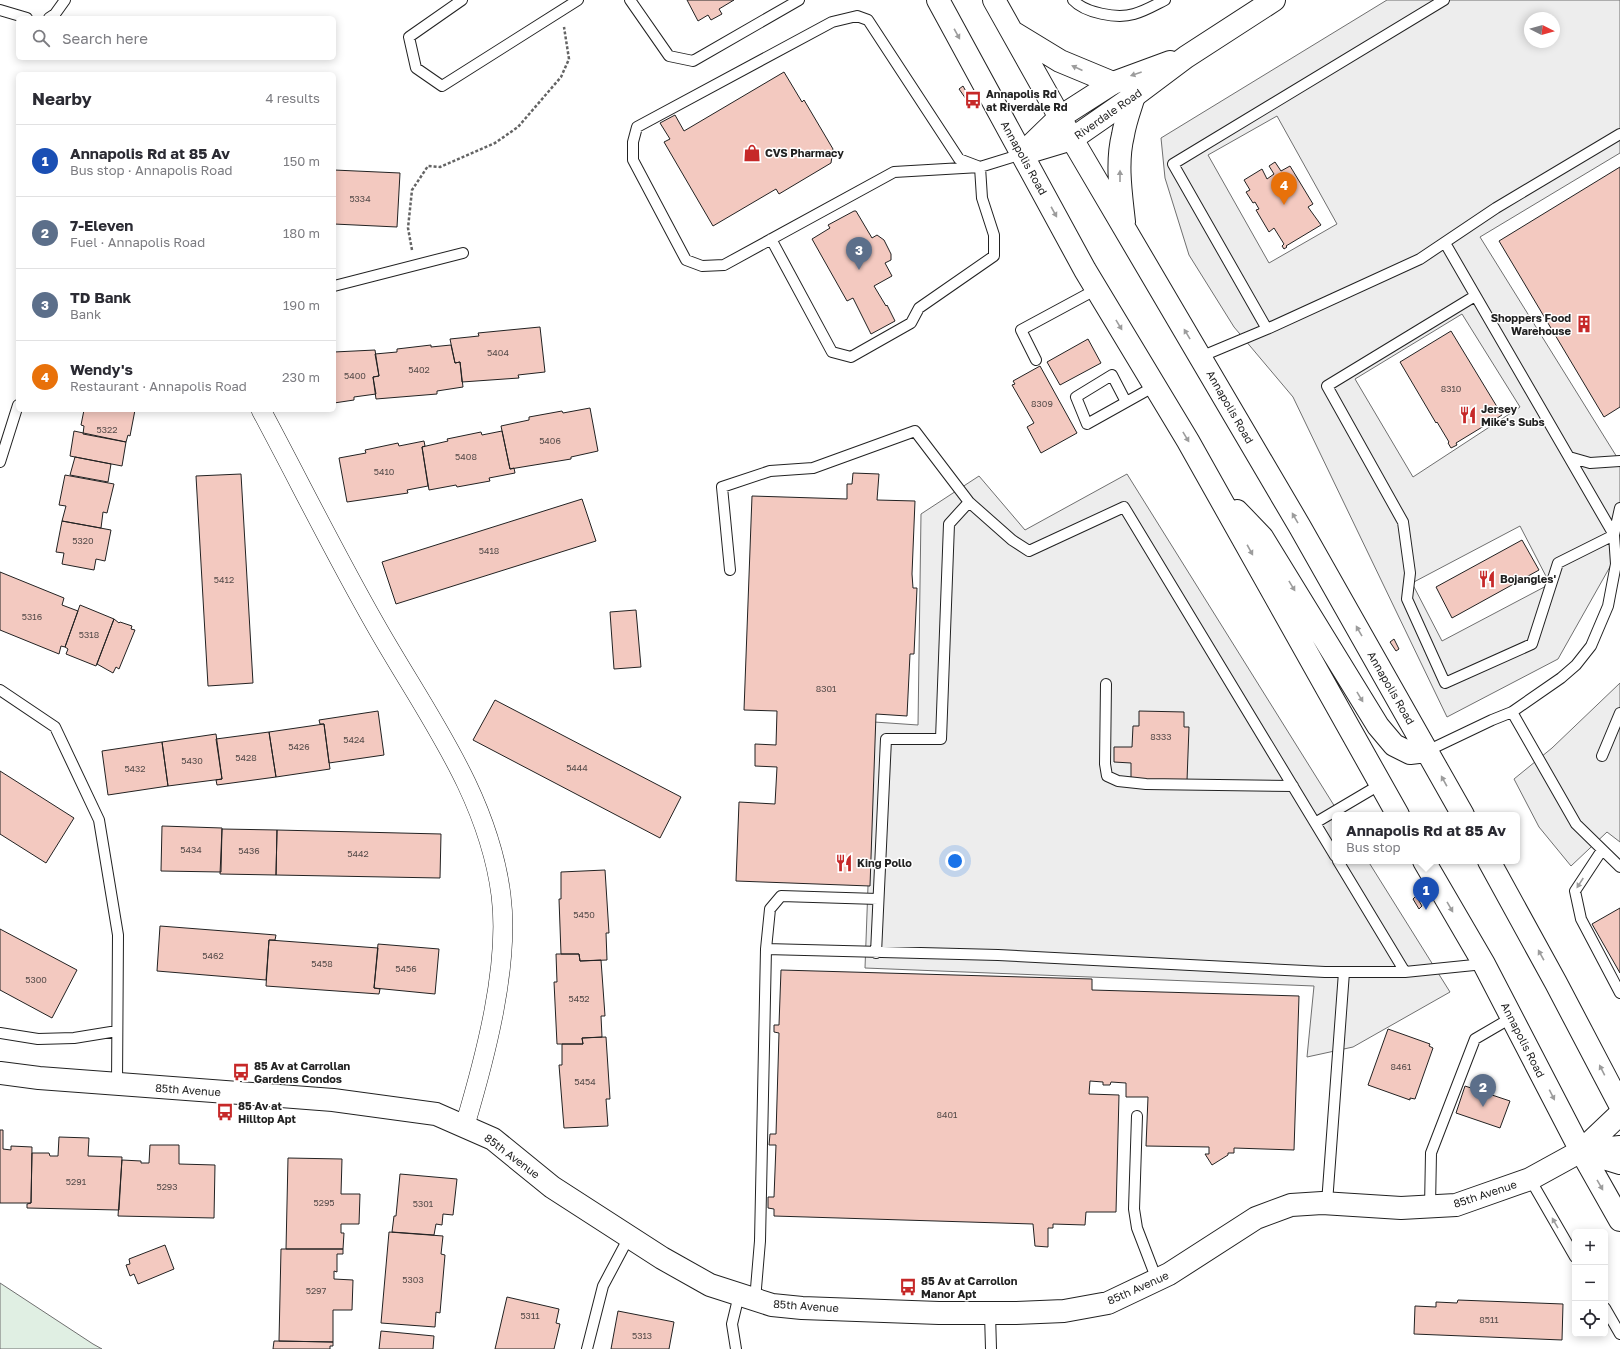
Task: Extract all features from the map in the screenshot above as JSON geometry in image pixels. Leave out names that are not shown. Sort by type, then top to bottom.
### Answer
[{"type":"main road","name":"Annapolis Road","points":[[938,0],[1097,289],[1216,490],[1396,812]]},
{"type":"main road","name":"Annapolis Road","points":[[994,0],[1072,139],[1200,356],[1461,812]]},
{"type":"main road","name":"Riverdale Road","points":[[1022,154],[1072,139],[1134,96],[1186,57],[1274,0]]},
{"type":"main road","points":[[1012,31],[1060,62],[1113,83]]},
{"type":"main road","name":"Riverdale Road","points":[[1022,154],[1060,117],[1113,83],[1186,57]]},
{"type":"main road","points":[[1125,229],[1120,183],[1120,154],[1122,136],[1134,96]]},
{"type":"main road","points":[[1216,490],[1262,537],[1378,726],[1394,745],[1410,753],[1427,751]]},
{"type":"main road","name":"Annapolis Road","points":[[1426,864],[1484,964],[1581,1151],[1620,1220]]},
{"type":"main road","points":[[1491,864],[1556,983],[1620,1105]]},
{"type":"main road","name":"85th Avenue","points":[[0,1073],[39,1078],[333,1100],[436,1114],[493,1139],[552,1187],[629,1237],[710,1285],[772,1305],[802,1308],[990,1313],[1064,1311],[1108,1303],[1157,1280],[1266,1213],[1291,1205],[1327,1203],[1401,1208],[1456,1205],[1530,1179],[1581,1151],[1620,1114]]},
{"type":"main road","name":"85th Avenue","points":[[1581,1151],[1620,1147]]},
{"type":"main road","points":[[1581,1151],[1620,1163]]},
{"type":"street","points":[[262,412],[375,625],[437,727],[466,780],[490,842],[497,867],[501,897],[501,958],[490,1028],[477,1088],[465,1126]]},
{"type":"lane","points":[[52,16],[65,0]]},
{"type":"lane","points":[[462,0],[409,37],[416,68],[442,86],[578,0]]},
{"type":"lane","points":[[630,0],[648,29],[669,56],[693,61],[799,0]]},
{"type":"lane","points":[[1073,0],[1079,6],[1107,15],[1134,15],[1165,0]]},
{"type":"lane","points":[[1267,329],[1173,164],[1444,0]]},
{"type":"lane","points":[[0,10],[20,16]]},
{"type":"lane","points":[[980,168],[959,159],[868,20],[857,16],[832,22],[637,127],[634,137],[632,160],[686,260],[702,266],[724,265],[894,172],[980,168],[1022,154]]},
{"type":"lane","points":[[1200,356],[1267,329],[1414,262],[1496,208],[1620,134]]},
{"type":"lane","points":[[771,239],[832,352],[851,357],[912,323],[919,308],[994,256],[994,235],[982,198],[980,168]]},
{"type":"lane","points":[[1445,243],[1614,535]]},
{"type":"lane","points":[[336,285],[463,253]]},
{"type":"lane","points":[[1036,360],[1021,330],[1097,289]]},
{"type":"lane","points":[[1475,296],[1327,386],[1403,522],[1410,573],[1407,599],[1445,683],[1532,644],[1558,563],[1614,535]]},
{"type":"lane","points":[[1126,402],[1112,375],[1076,396],[1087,424],[1155,386]]},
{"type":"lane","points":[[0,462],[16,411]]},
{"type":"lane","points":[[730,570],[722,487],[770,471],[813,468],[915,431],[969,502],[1012,540],[1029,551],[1124,507],[1332,851]]},
{"type":"lane","points":[[1569,457],[1590,463],[1620,461]]},
{"type":"lane","points":[[876,953],[886,739],[941,739],[949,524],[969,502]]},
{"type":"lane","points":[[1427,751],[1512,712],[1561,678],[1576,665],[1591,646],[1608,606],[1616,564],[1614,535],[1620,508]]},
{"type":"lane","points":[[1106,684],[1105,764],[1107,776],[1118,781],[1146,784],[1293,786]]},
{"type":"lane","points":[[0,690],[56,727],[99,820],[118,935],[117,1084]]},
{"type":"lane","points":[[1512,712],[1576,824],[1620,867]]},
{"type":"lane","points":[[1602,756],[1620,713]]},
{"type":"lane","points":[[1334,812],[1381,784]]},
{"type":"lane","points":[[1315,823],[1332,813]]},
{"type":"lane","points":[[1602,850],[1575,891],[1581,919],[1620,993]]},
{"type":"lane","points":[[1340,864],[1405,972]]},
{"type":"lane","points":[[736,1349],[732,1324],[747,1297],[760,1241],[766,950],[770,909],[782,896],[878,899]]},
{"type":"lane","points":[[766,950],[998,955],[1344,972],[1405,972],[1484,964]]},
{"type":"lane","points":[[1327,1203],[1344,972]]},
{"type":"lane","points":[[1430,1207],[1431,1153],[1475,1039],[1490,1032],[1511,1018]]},
{"type":"lane","points":[[0,1033],[38,1039],[74,1038],[118,1031]]},
{"type":"lane","points":[[1137,1116],[1134,1209],[1137,1228],[1157,1280]]},
{"type":"lane","points":[[1530,1179],[1572,1252]]},
{"type":"lane","points":[[587,1349],[603,1286],[629,1237]]},
{"type":"lane","points":[[990,1313],[991,1349]]},
{"type":"lane","points":[[1608,1313],[1620,1334]]},
{"type":"path","points":[[415,265],[408,228],[412,190],[428,166],[440,167],[495,144],[518,127],[561,77],[569,59],[567,41],[560,11]]},
{"type":"green space","points":[[0,1283],[93,1344],[102,1349],[0,1349]]},
{"type":"shaded area","points":[[1387,0],[1620,0],[1620,153],[1480,237],[1620,462],[1620,549],[1558,659],[1447,717],[1293,397],[1234,327],[1189,255],[1165,178],[1161,138]],"holes":[[[1277,116],[1337,224],[1269,263],[1208,155]],[[1462,314],[1520,407],[1413,477],[1355,379]],[[1520,526],[1550,584],[1442,641],[1412,583]]]},
{"type":"shaded area","points":[[1127,474],[1338,812],[1332,812],[1332,864],[1370,864],[1450,992],[1353,1047],[1307,1057],[1314,986],[865,968],[874,722],[918,725],[921,514],[979,476],[1025,530]]},
{"type":"shaded area","points":[[1620,683],[1620,842],[1607,832],[1571,866],[1539,827],[1514,779],[1552,748]]},
{"type":"building","points":[[687,0],[734,0],[719,9],[722,14],[711,20],[708,15],[698,21]]},
{"type":"building","name":"CVS Pharmacy","points":[[784,72],[802,102],[804,100],[833,149],[831,163],[779,194],[776,189],[713,226],[664,142],[670,139],[660,123],[675,115],[684,131]]},
{"type":"building","points":[[963,86],[969,97],[966,99],[959,89]]},
{"type":"building","points":[[1275,162],[1281,171],[1290,166],[1313,204],[1308,207],[1321,225],[1286,246],[1287,247],[1284,249],[1282,246],[1284,244],[1274,228],[1269,232],[1256,210],[1259,209],[1246,192],[1250,190],[1244,180],[1262,169],[1267,179],[1274,174],[1269,166]]},
{"type":"building","name":"Shoppers Food Warehouse","points":[[1620,167],[1620,407],[1604,417],[1499,241]]},
{"type":"building","points":[[336,170],[400,173],[397,227],[336,224]]},
{"type":"building","points":[[856,211],[872,238],[877,235],[884,240],[891,254],[891,260],[885,263],[892,276],[874,286],[886,306],[887,305],[895,321],[871,334],[853,298],[847,301],[812,239],[830,228],[828,225]]},
{"type":"building","points":[[540,327],[545,372],[518,375],[519,378],[462,382],[460,362],[455,363],[450,339],[479,336],[478,333]]},
{"type":"building","points":[[1451,331],[1502,415],[1456,443],[1457,445],[1451,448],[1448,443],[1449,442],[1400,362]]},
{"type":"building","points":[[1088,339],[1101,363],[1060,385],[1047,362]]},
{"type":"building","points":[[431,345],[431,347],[451,345],[455,363],[460,362],[463,387],[437,391],[437,394],[376,399],[373,377],[379,376],[375,354],[397,352],[397,349]]},
{"type":"building","points":[[375,350],[379,376],[373,377],[376,394],[354,397],[354,400],[336,403],[336,352]]},
{"type":"building","points":[[1040,366],[1077,433],[1041,453],[1027,427],[1034,423],[1012,385],[1015,384],[1013,381]]},
{"type":"building","points":[[590,408],[598,451],[571,457],[571,459],[510,469],[501,426],[529,420],[529,417]]},
{"type":"building","points":[[84,412],[135,412],[130,436],[128,435],[126,442],[83,434],[84,426],[81,425]]},
{"type":"building","points":[[74,431],[126,442],[122,466],[70,456]]},
{"type":"building","points":[[502,431],[510,469],[514,468],[515,473],[489,478],[490,481],[429,490],[422,447],[448,441],[447,439],[481,432],[482,435]]},
{"type":"building","points":[[424,441],[425,446],[422,447],[428,486],[407,490],[408,493],[347,502],[339,458],[366,453],[365,450],[398,443],[399,446]]},
{"type":"building","points":[[75,457],[111,464],[108,482],[70,475]]},
{"type":"building","points":[[853,473],[879,474],[877,500],[915,501],[912,574],[913,588],[917,588],[914,654],[910,654],[907,716],[876,714],[870,886],[736,881],[739,802],[775,804],[777,767],[755,766],[755,744],[776,745],[777,711],[744,710],[752,496],[847,499],[847,484],[852,484]]},
{"type":"building","points":[[241,474],[253,683],[208,686],[196,476]]},
{"type":"building","points":[[65,475],[114,484],[107,513],[103,512],[101,528],[62,521],[66,506],[59,505]]},
{"type":"building","points":[[582,499],[596,541],[396,604],[382,562]]},
{"type":"building","points":[[62,521],[111,530],[105,561],[96,559],[94,570],[62,564],[64,553],[56,552]]},
{"type":"building","name":"Bojangles'","points":[[1522,540],[1539,570],[1452,618],[1436,587]]},
{"type":"building","points":[[0,572],[64,598],[62,605],[78,611],[65,647],[61,646],[59,654],[0,630]]},
{"type":"building","points":[[80,605],[114,619],[96,666],[66,654],[68,649],[65,647]]},
{"type":"building","points":[[636,610],[641,667],[614,669],[610,612]]},
{"type":"building","points":[[114,619],[119,623],[132,626],[131,629],[135,630],[119,669],[116,667],[113,673],[97,664]]},
{"type":"building","points":[[1394,639],[1399,649],[1396,651],[1390,642]]},
{"type":"building","points":[[495,700],[681,797],[660,838],[473,740]]},
{"type":"building","points":[[378,711],[384,755],[329,763],[324,724],[320,724],[319,720]]},
{"type":"building","points":[[1139,711],[1184,712],[1184,727],[1189,727],[1187,781],[1131,779],[1131,763],[1114,762],[1114,747],[1132,747],[1133,726],[1139,726]]},
{"type":"building","points":[[324,724],[330,769],[276,777],[269,732]]},
{"type":"building","points":[[269,732],[276,777],[217,785],[216,780],[222,779],[216,739]]},
{"type":"building","points":[[216,734],[222,779],[168,786],[162,742]]},
{"type":"building","points":[[162,742],[168,786],[108,795],[102,751]]},
{"type":"building","points":[[0,771],[74,818],[46,863],[0,834]]},
{"type":"building","points":[[162,826],[222,828],[221,872],[161,871]]},
{"type":"building","points":[[222,829],[277,830],[276,875],[220,874]]},
{"type":"building","points":[[277,830],[441,834],[440,878],[276,875]]},
{"type":"building","points":[[605,870],[609,933],[606,933],[607,960],[580,961],[579,954],[561,954],[559,899],[561,899],[561,872]]},
{"type":"building","points":[[1416,896],[1422,906],[1419,909],[1413,899]]},
{"type":"building","points":[[1620,908],[1620,973],[1592,924]]},
{"type":"building","points":[[160,926],[276,935],[275,940],[269,940],[266,980],[157,971]]},
{"type":"building","points":[[0,929],[77,970],[52,1018],[0,990]]},
{"type":"building","points":[[269,940],[378,948],[374,988],[380,989],[379,994],[266,986]]},
{"type":"building","points":[[378,944],[439,949],[435,994],[374,988]]},
{"type":"building","points":[[556,954],[579,954],[580,961],[601,960],[605,1016],[601,1016],[602,1037],[582,1038],[583,1044],[557,1044],[554,982],[557,982]]},
{"type":"building","points":[[781,970],[1092,979],[1092,990],[1299,996],[1294,1150],[1234,1148],[1234,1153],[1228,1153],[1228,1155],[1212,1165],[1205,1154],[1209,1154],[1209,1147],[1146,1146],[1148,1097],[1126,1097],[1126,1083],[1111,1082],[1110,1085],[1103,1085],[1103,1082],[1090,1081],[1089,1094],[1119,1095],[1116,1212],[1086,1212],[1085,1225],[1053,1224],[1053,1228],[1048,1228],[1048,1247],[1035,1246],[1033,1224],[774,1216],[774,1209],[768,1208],[768,1197],[774,1197],[776,1145],[769,1145],[770,1134],[776,1134],[779,1033],[774,1032],[774,1025],[779,1025]]},
{"type":"building","points":[[1388,1029],[1430,1044],[1429,1046],[1433,1048],[1415,1099],[1410,1098],[1410,1100],[1368,1085]]},
{"type":"building","points":[[606,1037],[610,1099],[606,1099],[608,1126],[564,1128],[559,1065],[562,1065],[562,1044],[583,1044],[582,1038]]},
{"type":"building","points":[[1465,1086],[1510,1101],[1500,1128],[1456,1113]]},
{"type":"building","points":[[0,1130],[3,1130],[3,1149],[11,1150],[11,1146],[32,1147],[31,1203],[0,1203]]},
{"type":"building","points":[[59,1137],[89,1138],[88,1156],[122,1157],[119,1210],[27,1208],[27,1204],[31,1203],[32,1153],[49,1153],[50,1156],[58,1156]]},
{"type":"building","points":[[150,1145],[179,1145],[179,1164],[215,1165],[214,1218],[118,1216],[122,1160],[149,1163]]},
{"type":"building","points":[[288,1158],[342,1159],[341,1194],[360,1194],[359,1224],[341,1224],[341,1233],[344,1233],[343,1249],[286,1249]]},
{"type":"building","points":[[400,1174],[457,1179],[453,1215],[443,1214],[442,1225],[436,1224],[434,1235],[392,1232],[394,1216],[396,1216]]},
{"type":"building","points":[[389,1232],[443,1236],[441,1254],[445,1255],[440,1313],[436,1312],[435,1327],[381,1323]]},
{"type":"building","points":[[165,1245],[174,1269],[138,1284],[134,1274],[130,1276],[126,1265],[130,1264],[129,1259]]},
{"type":"building","points":[[281,1249],[343,1249],[343,1254],[337,1254],[337,1272],[334,1271],[334,1279],[353,1280],[352,1310],[333,1310],[333,1342],[279,1341]]},
{"type":"building","points":[[507,1297],[559,1309],[556,1323],[560,1324],[554,1349],[495,1349]]},
{"type":"building","points":[[1458,1300],[1563,1304],[1562,1340],[1414,1334],[1415,1306],[1436,1307],[1436,1302],[1457,1303]]},
{"type":"building","points":[[618,1311],[674,1322],[669,1349],[611,1349]]},
{"type":"building","points":[[381,1331],[434,1336],[433,1349],[379,1349]]},
{"type":"building","points":[[274,1341],[333,1342],[333,1346],[330,1346],[330,1349],[273,1349]]},
{"type":"place","name":"Annapolis Rd at Riverdale Rd","points":[[973,100]]},
{"type":"place","name":"CVS Pharmacy","points":[[752,153]]},
{"type":"place","name":"Wendy's","points":[[1284,205]]},
{"type":"place","name":"TD Bank","points":[[859,270]]},
{"type":"place","name":"Shoppers Food Warehouse","points":[[1584,324]]},
{"type":"place","name":"Jersey Mike's Subs","points":[[1468,415]]},
{"type":"place","name":"Bojangles'","points":[[1487,579]]},
{"type":"place","name":"King Pollo","points":[[844,863]]},
{"type":"place","name":"Annapolis Rd at 85 Av","points":[[1426,910]]},
{"type":"place","name":"85 Av at Carrollan Gardens Condos","points":[[241,1072]]},
{"type":"place","name":"7-Eleven","points":[[1483,1107]]},
{"type":"place","name":"85 Av at Hilltop Apt","points":[[225,1112]]},
{"type":"place","name":"85 Av at Carrollon Manor Apt","points":[[908,1287]]}]
